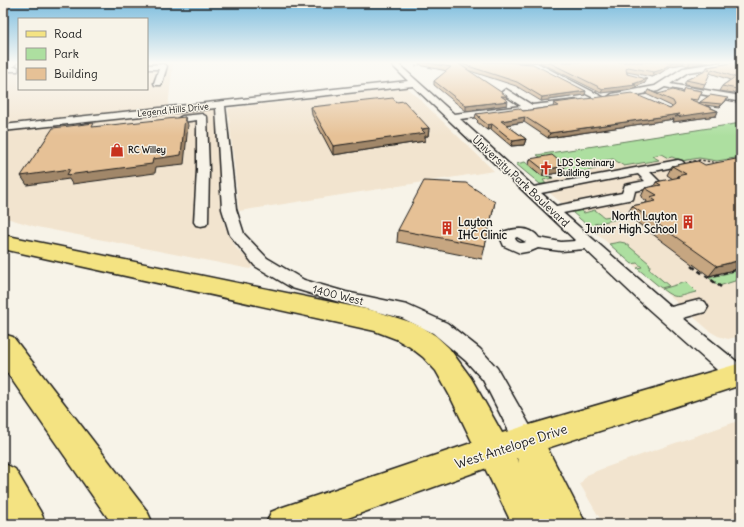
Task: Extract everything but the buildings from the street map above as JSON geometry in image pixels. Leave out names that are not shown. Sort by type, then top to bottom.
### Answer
[{"type":"highway","points":[[3,242],[364,318],[400,329],[420,340],[444,361],[510,446],[567,524]]},
{"type":"highway","points":[[3,345],[134,524]]},
{"type":"highway","points":[[510,446],[532,524]]},
{"type":"highway","points":[[3,481],[27,524]]},
{"type":"main road","name":"West Antelope Drive","points":[[282,524],[510,446],[740,376]]},
{"type":"street","name":"Legend Hills Drive","points":[[3,128],[146,119],[164,114],[168,115],[220,105],[383,87]]},
{"type":"street","name":"University Park Boulevard","points":[[419,87],[588,243],[668,315],[740,376]]},
{"type":"street","points":[[580,87],[601,98]]},
{"type":"street","points":[[453,117],[634,94],[661,87]]},
{"type":"street","points":[[675,87],[741,99]]},
{"type":"street","points":[[506,92],[529,108]]},
{"type":"street","points":[[634,94],[646,99]]},
{"type":"street","name":"1400 West","points":[[220,105],[229,209],[237,235],[261,262],[298,284],[346,298],[407,312],[440,328],[473,355],[490,374],[510,446]]},
{"type":"street","points":[[168,115],[202,117],[203,170],[201,222]]},
{"type":"street","points":[[531,191],[554,182],[680,163]]},
{"type":"street","points":[[554,211],[628,196],[629,188],[655,183],[640,170]]},
{"type":"street","points":[[534,242],[562,248],[588,243]]},
{"type":"street","points":[[668,315],[699,307]]},
{"type":"path","points":[[680,163],[700,160],[718,163],[710,166]]},
{"type":"path","points":[[565,176],[560,172],[571,170],[577,173]]},
{"type":"path","points":[[546,175],[554,182]]},
{"type":"path","points":[[692,266],[721,287]]},
{"type":"path","points":[[707,277],[740,269]]},
{"type":"shaded area","points":[[3,87],[18,87],[18,90],[148,90],[148,87],[170,87],[168,108],[3,125]]},
{"type":"shaded area","points":[[408,88],[494,171],[239,211],[228,108]]},
{"type":"shaded area","points":[[214,108],[217,109],[222,215],[225,226],[236,248],[254,265],[250,269],[37,227],[3,217],[3,130]]},
{"type":"shaded area","points":[[741,123],[741,336],[728,339],[711,332],[536,181],[582,173],[555,152]]},
{"type":"shaded area","points":[[741,420],[741,524],[603,524],[580,484],[587,475],[604,468]]},
{"type":"green space","points":[[741,123],[741,157],[717,161],[699,158],[682,161],[672,157],[668,158],[661,154],[652,156],[659,160],[624,166],[613,159],[588,163],[596,169],[577,173],[570,170],[561,171],[537,155]]},
{"type":"green space","points":[[525,162],[542,176],[546,175],[553,178],[543,180],[546,184],[540,184],[516,164]]},
{"type":"green space","points":[[580,210],[584,213],[595,210],[604,217],[618,215],[615,212],[619,211],[627,217],[594,224],[601,231],[596,233],[572,212]]},
{"type":"green space","points":[[620,242],[625,243],[649,263],[649,269],[669,286],[661,288],[637,268],[642,267],[637,263],[632,264],[609,244]]},
{"type":"green space","points":[[739,270],[741,271],[741,279],[719,286],[709,278]]},
{"type":"green space","points":[[686,282],[696,292],[682,296],[675,296],[662,289]]},
{"type":"place","name":"RC Willey","points":[[117,150]]},
{"type":"place","name":"LDS Seminary Building","points":[[546,168]]},
{"type":"place","name":"North Layton Junior High School","points":[[688,222]]},
{"type":"place","name":"Layton IHC Clinic","points":[[447,228]]}]
